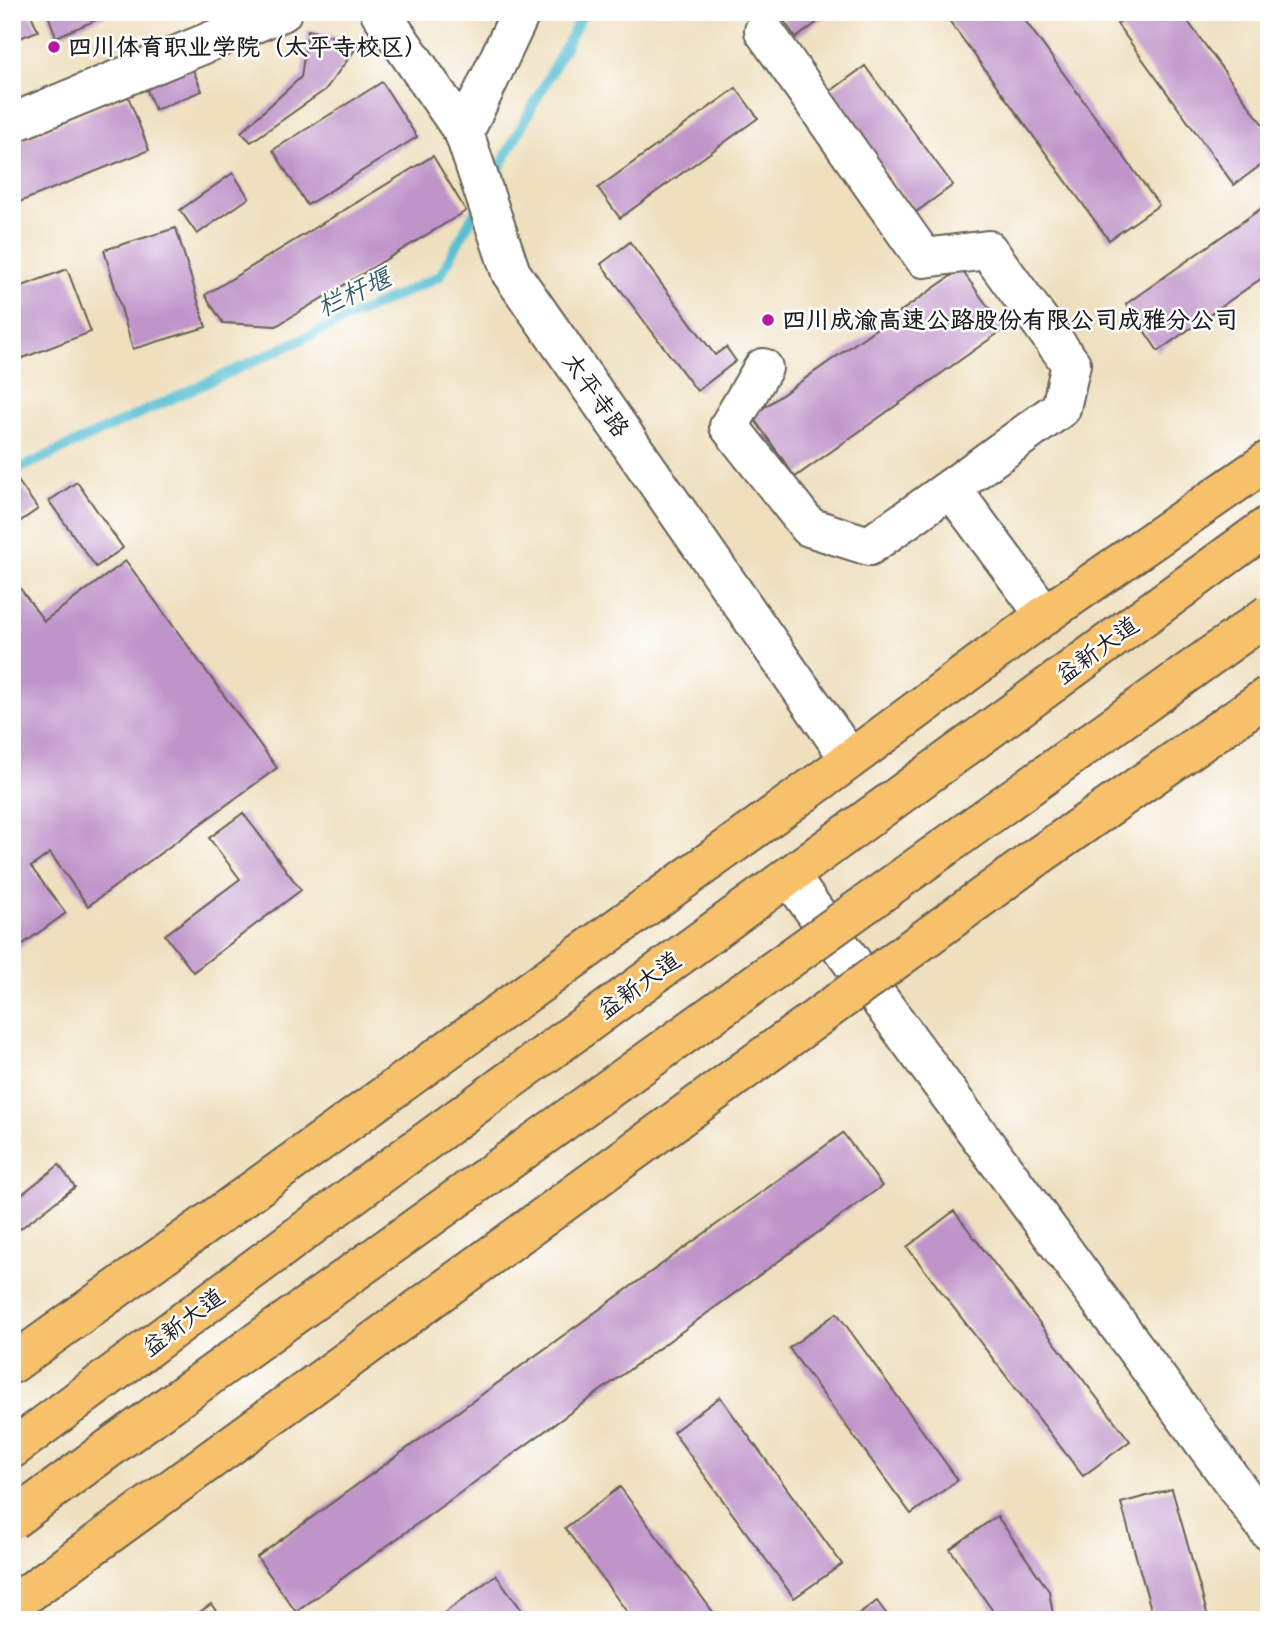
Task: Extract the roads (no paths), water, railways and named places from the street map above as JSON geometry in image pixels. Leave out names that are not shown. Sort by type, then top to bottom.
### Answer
[{"type":"main road","points":[[1220,494],[1269,434]]},
{"type":"main road","points":[[12,1364],[850,759],[1045,615],[1269,460]]},
{"type":"main road","name":"益新大道","points":[[12,1449],[372,1180],[1261,535]]},
{"type":"main road","points":[[12,1520],[1269,614]]},
{"type":"main road","points":[[12,1605],[1041,855],[1269,695]]},
{"type":"street","points":[[12,123],[282,12]]},
{"type":"street","name":"太平寺路","points":[[380,12],[464,132],[511,273],[850,759]]},
{"type":"street","points":[[464,132],[521,12]]},
{"type":"street","points":[[763,368],[729,426],[809,527],[869,546],[1061,408],[1072,364],[988,250],[925,258],[764,32]]},
{"type":"street","points":[[951,488],[1045,615]]},
{"type":"street","points":[[789,876],[1269,1531]]},
{"type":"waterway","name":"栏杆堰","points":[[492,181],[584,12]]},
{"type":"waterway","name":"栏杆堰","points":[[12,472],[440,276],[478,206]]},
{"type":"place","name":"四川体育职业学院（太平寺校区）","points":[[54,47]]},
{"type":"place","name":"四川成渝高速公路股份有限公司成雅分公司","points":[[768,320]]}]
